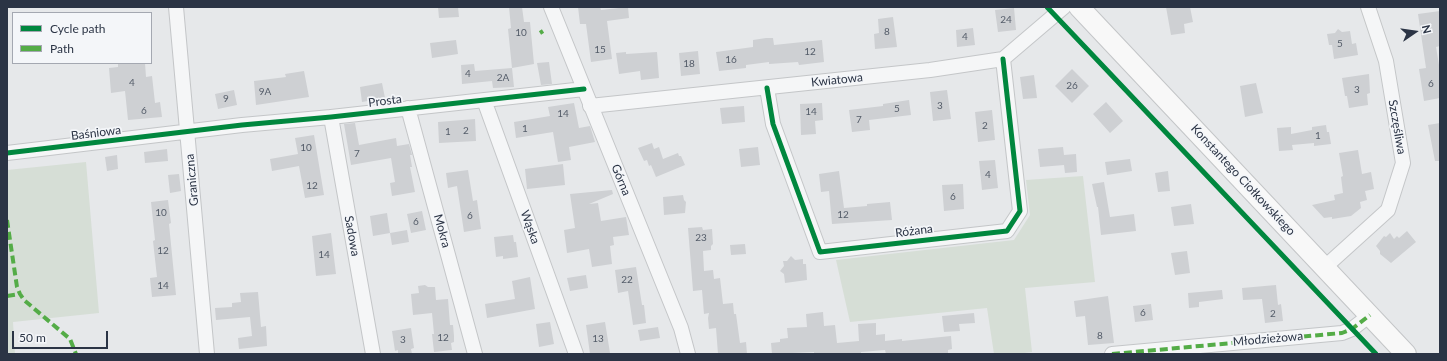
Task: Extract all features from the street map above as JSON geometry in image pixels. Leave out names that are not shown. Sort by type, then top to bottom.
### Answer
[{"type":"street","name":"Graniczna","points":[[176,7],[207,354]]},
{"type":"street","name":"Górna","points":[[551,7],[681,328],[688,354]]},
{"type":"street","points":[[1003,59],[1064,7]]},
{"type":"street","name":"Konstantego Ciołkowskiego","points":[[1079,7],[1406,354]]},
{"type":"street","name":"Szczęśliwa","points":[[1325,267],[1388,210],[1404,163],[1386,61],[1368,7]]},
{"type":"street","name":"Kwiatowa","points":[[590,106],[930,70],[1003,59]]},
{"type":"street","name":"Różana","points":[[767,88],[773,124],[820,252],[1007,231],[1020,211],[1003,59]]},
{"type":"street","name":"Prosta","points":[[188,132],[584,89]]},
{"type":"street","name":"Wąska","points":[[484,100],[576,354]]},
{"type":"street","name":"Mokra","points":[[408,108],[475,354]]},
{"type":"street","name":"Sadowa","points":[[332,117],[373,354]]},
{"type":"street","name":"Baśniowa","points":[[7,153],[188,132]]},
{"type":"street","name":"Młodzieżowa","points":[[1112,354],[1342,332],[1352,329],[1370,315]]},
{"type":"shaded area","points":[[86,162],[99,313],[13,322],[15,354],[7,354],[7,170]]},
{"type":"shaded area","points":[[1083,176],[1095,282],[1025,288],[1032,352],[1017,354],[994,354],[987,308],[850,322],[836,260],[1014,240],[1030,215],[1026,180]]},
{"type":"building","points":[[438,7],[458,7],[459,17],[439,18]]},
{"type":"building","points":[[509,7],[522,7],[524,22],[530,22],[534,64],[512,68],[508,29],[511,28]]},
{"type":"building","points":[[578,7],[600,7],[601,10],[628,7],[629,18],[607,21],[612,59],[591,62],[586,24],[580,24]]},
{"type":"building","points":[[1166,7],[1190,7],[1193,22],[1184,24],[1185,33],[1171,35]]},
{"type":"building","points":[[1014,8],[1016,30],[998,32],[995,10]]},
{"type":"building","points":[[1440,11],[1440,46],[1436,47],[1440,71],[1440,98],[1424,101],[1419,69],[1426,68],[1418,14]]},
{"type":"building","points":[[893,17],[897,47],[875,49],[874,34],[879,33],[878,19]]},
{"type":"building","points":[[973,28],[975,45],[957,47],[956,30]]},
{"type":"building","points":[[1338,29],[1342,32],[1350,31],[1352,44],[1356,43],[1358,55],[1334,59],[1332,45],[1329,45],[1327,34],[1335,33]]},
{"type":"building","points":[[773,38],[774,45],[822,40],[824,62],[799,65],[798,62],[769,64],[769,62],[746,65],[746,68],[719,71],[716,52],[753,47],[753,40]]},
{"type":"building","points":[[456,40],[458,54],[432,58],[430,43]]},
{"type":"building","points":[[698,51],[700,74],[681,76],[679,53]]},
{"type":"building","points":[[626,52],[626,54],[657,52],[659,78],[641,80],[640,71],[619,74],[616,53]]},
{"type":"building","points":[[549,62],[552,84],[541,85],[537,63]]},
{"type":"building","points":[[118,64],[145,64],[146,77],[152,76],[155,103],[160,102],[162,117],[128,120],[125,91],[111,93],[109,68],[118,67]]},
{"type":"building","points":[[474,64],[475,71],[512,68],[514,87],[493,88],[492,81],[462,84],[461,65]]},
{"type":"building","points":[[1072,69],[1089,86],[1072,103],[1055,86]]},
{"type":"building","points":[[304,71],[309,97],[256,105],[254,81],[286,77],[285,74]]},
{"type":"building","points":[[1369,74],[1370,93],[1367,94],[1368,105],[1349,108],[1342,78]]},
{"type":"building","points":[[1034,75],[1037,98],[1023,99],[1020,77]]},
{"type":"building","points":[[382,83],[385,98],[362,102],[360,87]]},
{"type":"building","points":[[1256,83],[1263,113],[1245,117],[1240,86]]},
{"type":"building","points":[[234,90],[237,105],[218,109],[215,94]]},
{"type":"building","points":[[947,90],[951,119],[933,121],[930,92]]},
{"type":"building","points":[[909,100],[911,115],[869,120],[870,130],[852,132],[849,110],[883,106],[883,104]]},
{"type":"building","points":[[1106,102],[1123,121],[1110,133],[1093,114]]},
{"type":"building","points":[[574,103],[579,128],[590,126],[595,142],[569,147],[571,160],[558,162],[553,132],[516,138],[514,122],[550,116],[548,107]]},
{"type":"building","points":[[822,103],[823,120],[815,121],[816,134],[801,135],[800,104]]},
{"type":"building","points":[[744,106],[745,122],[722,124],[720,108]]},
{"type":"building","points":[[992,110],[995,140],[978,142],[975,112]]},
{"type":"building","points":[[475,119],[476,141],[439,143],[438,122]]},
{"type":"building","points":[[355,123],[359,145],[396,138],[397,146],[409,144],[412,155],[410,155],[412,167],[410,167],[415,192],[392,196],[390,183],[395,182],[391,158],[351,165],[344,124]]},
{"type":"building","points":[[1440,123],[1440,161],[1435,161],[1428,125]]},
{"type":"building","points":[[1326,125],[1331,144],[1314,146],[1314,143],[1292,145],[1293,150],[1279,151],[1277,128],[1291,127],[1291,134],[1312,130],[1312,127]]},
{"type":"building","points":[[314,135],[324,195],[305,198],[299,166],[272,171],[270,159],[298,154],[295,138]]},
{"type":"building","points":[[652,143],[654,149],[659,147],[663,159],[678,153],[685,165],[656,177],[651,165],[649,166],[647,160],[644,161],[638,148]]},
{"type":"building","points":[[758,147],[760,165],[741,167],[739,149]]},
{"type":"building","points":[[1063,147],[1064,155],[1076,154],[1077,172],[1065,173],[1064,165],[1040,167],[1038,149]]},
{"type":"building","points":[[167,149],[168,161],[145,163],[144,152]]},
{"type":"building","points":[[1358,150],[1362,174],[1371,172],[1374,189],[1365,191],[1367,200],[1360,202],[1361,208],[1351,216],[1332,219],[1332,217],[1324,218],[1312,205],[1335,200],[1334,195],[1343,193],[1341,177],[1343,176],[1339,153]]},
{"type":"building","points":[[117,155],[118,169],[107,171],[105,157]]},
{"type":"building","points":[[1130,159],[1132,171],[1107,175],[1105,162]]},
{"type":"building","points":[[995,160],[998,188],[982,190],[979,161]]},
{"type":"building","points":[[563,164],[565,185],[527,189],[525,169]]},
{"type":"building","points":[[468,170],[473,201],[477,200],[481,229],[464,232],[457,186],[448,188],[446,173]]},
{"type":"building","points":[[839,171],[844,208],[890,202],[892,220],[832,224],[829,191],[821,192],[819,174]]},
{"type":"building","points":[[1168,171],[1170,191],[1158,192],[1155,173]]},
{"type":"building","points":[[179,174],[181,191],[170,193],[168,175]]},
{"type":"building","points":[[1104,182],[1110,217],[1134,214],[1136,231],[1101,235],[1098,207],[1092,184]]},
{"type":"building","points":[[963,184],[964,209],[944,211],[942,185]]},
{"type":"building","points":[[612,190],[613,194],[589,204],[598,203],[601,221],[626,217],[629,235],[613,237],[614,245],[610,246],[612,264],[592,267],[589,249],[567,253],[564,230],[575,228],[570,194]]},
{"type":"building","points":[[683,195],[686,202],[685,213],[664,215],[663,197]]},
{"type":"building","points":[[168,200],[176,295],[152,297],[150,278],[157,277],[151,202]]},
{"type":"building","points":[[1191,204],[1194,224],[1174,226],[1171,207]]},
{"type":"building","points":[[422,211],[426,230],[411,233],[407,214]]},
{"type":"building","points":[[387,213],[390,233],[373,236],[370,216]]},
{"type":"building","points":[[702,227],[703,230],[712,229],[713,244],[711,246],[711,250],[703,251],[704,271],[713,270],[714,279],[720,278],[723,304],[733,303],[740,343],[746,342],[747,354],[718,354],[716,328],[709,329],[709,313],[704,314],[702,290],[693,291],[688,228]]},
{"type":"building","points":[[407,230],[409,242],[392,245],[390,233]]},
{"type":"building","points":[[1407,231],[1416,242],[1391,263],[1380,254],[1380,251],[1376,246],[1384,236],[1386,237],[1390,233],[1394,239],[1397,236],[1399,238]]},
{"type":"building","points":[[331,233],[336,274],[316,276],[312,236]]},
{"type":"building","points":[[513,235],[514,242],[516,242],[518,257],[503,259],[503,256],[496,257],[494,237]]},
{"type":"building","points":[[745,244],[746,254],[731,255],[730,245]]},
{"type":"building","points":[[1187,251],[1190,273],[1175,275],[1171,253]]},
{"type":"building","points":[[791,256],[795,260],[803,259],[803,264],[806,264],[807,280],[785,283],[784,274],[780,271],[784,266],[783,261],[787,261]]},
{"type":"building","points":[[636,267],[646,323],[633,325],[628,291],[618,293],[615,270]]},
{"type":"building","points":[[586,275],[588,288],[570,291],[567,278]]},
{"type":"building","points":[[530,277],[535,309],[487,318],[485,304],[515,299],[512,281]]},
{"type":"building","points":[[425,285],[428,287],[435,287],[436,300],[448,299],[450,325],[453,325],[454,336],[454,342],[451,343],[452,350],[434,352],[432,313],[413,315],[411,294],[419,293],[418,286]]},
{"type":"building","points":[[1276,285],[1278,305],[1281,304],[1283,321],[1265,323],[1262,299],[1243,300],[1242,288]]},
{"type":"building","points":[[1222,290],[1223,299],[1199,302],[1199,307],[1189,308],[1188,293]]},
{"type":"building","points":[[258,292],[261,327],[266,326],[267,346],[239,349],[238,338],[252,336],[250,317],[216,320],[215,308],[232,307],[232,303],[241,302],[240,293]]},
{"type":"building","points":[[1108,296],[1114,343],[1088,345],[1085,316],[1076,317],[1074,301]]},
{"type":"building","points":[[1151,304],[1153,320],[1135,322],[1133,306]]},
{"type":"building","points":[[823,312],[824,326],[835,325],[837,343],[859,341],[858,324],[876,323],[876,335],[885,334],[885,341],[902,339],[902,341],[951,336],[952,349],[948,350],[948,353],[939,354],[886,354],[885,350],[861,352],[861,354],[814,354],[814,352],[772,354],[771,343],[780,342],[780,339],[788,338],[787,328],[807,327],[806,314]]},
{"type":"building","points":[[974,313],[975,323],[959,324],[960,331],[944,332],[942,316]]},
{"type":"building","points":[[550,322],[554,344],[539,347],[536,324]]},
{"type":"building","points":[[605,322],[610,353],[590,354],[586,325]]},
{"type":"building","points":[[658,327],[660,338],[640,341],[638,330]]},
{"type":"building","points":[[411,328],[414,348],[411,349],[412,354],[398,354],[398,350],[395,351],[392,331]]},
{"type":"marked path","points":[[7,220],[17,287],[20,294],[24,300],[70,339],[76,354]]},
{"type":"marked path","points":[[7,296],[20,294]]},
{"type":"marked path","points":[[1112,354],[1342,333],[1352,329],[1370,315]]},
{"type":"cycle path","points":[[1047,7],[1376,354]]},
{"type":"cycle path","points":[[767,88],[773,124],[820,252],[1007,231],[1020,211],[1003,59]]},
{"type":"cycle path","points":[[7,153],[242,125],[331,117],[584,89]]}]
